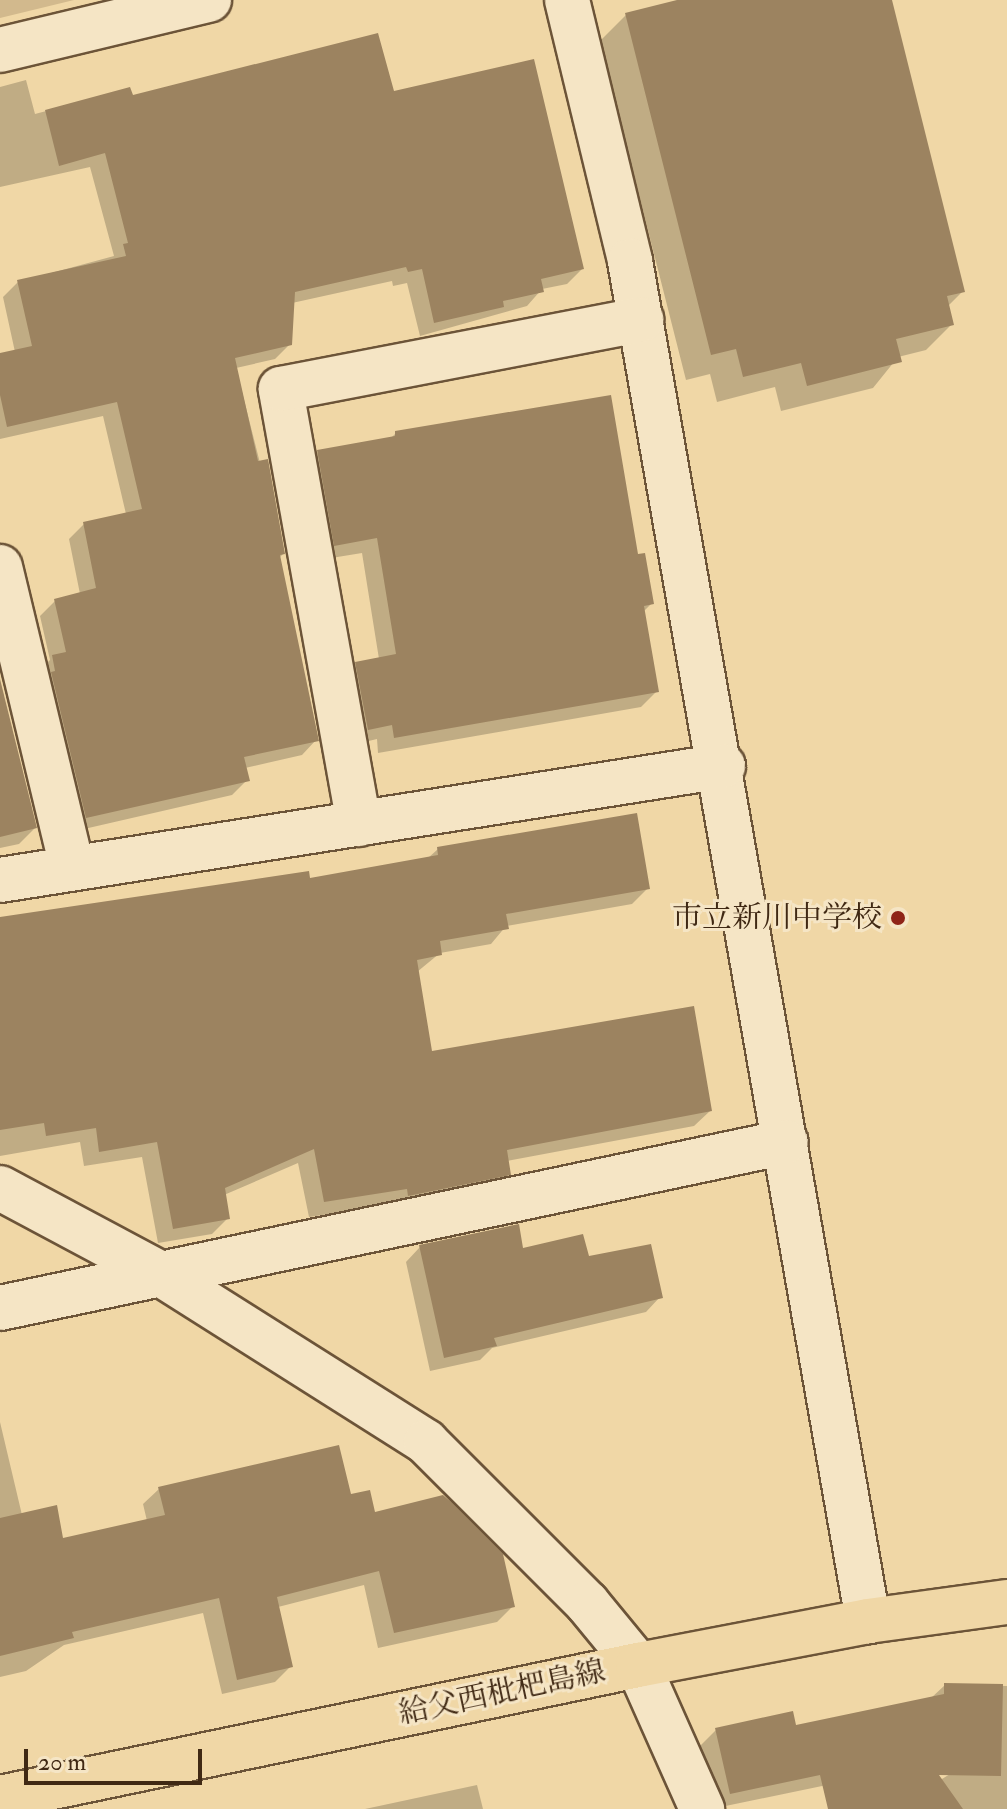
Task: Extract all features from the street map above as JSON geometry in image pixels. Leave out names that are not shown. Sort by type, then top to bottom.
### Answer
[{"type":"main road","name":"給父西枇杷島線","points":[[0,1798],[638,1665],[868,1621],[1007,1602]]},
{"type":"street","points":[[0,50],[139,8],[209,0]]},
{"type":"street","points":[[567,0],[641,320],[723,766],[868,1621]]},
{"type":"street","points":[[359,824],[281,389],[641,320]]},
{"type":"street","points":[[0,567],[72,868]]},
{"type":"street","points":[[0,880],[723,766]]},
{"type":"street","points":[[0,1308],[786,1142]]},
{"type":"street","points":[[0,1188],[159,1273],[426,1442],[587,1603],[638,1665],[702,1809]]},
{"type":"shaded area","points":[[0,0],[74,0],[0,18]]},
{"type":"building","points":[[677,0],[892,0],[965,292],[947,296],[954,325],[896,339],[902,362],[807,386],[801,363],[743,377],[736,349],[711,355],[625,13]]},
{"type":"building","points":[[378,33],[394,91],[534,59],[584,269],[541,279],[544,292],[503,301],[504,307],[434,323],[422,269],[408,272],[406,267],[295,292],[292,345],[235,358],[258,461],[268,459],[285,554],[280,555],[319,741],[244,757],[250,781],[86,818],[51,672],[55,671],[52,655],[66,652],[54,599],[96,588],[83,522],[142,509],[117,402],[7,427],[0,395],[0,353],[32,346],[17,280],[126,256],[123,244],[128,243],[105,153],[59,166],[45,110],[130,87],[133,95]]},
{"type":"building","points":[[611,395],[638,554],[645,553],[654,604],[644,606],[659,692],[394,738],[392,725],[368,730],[355,662],[396,654],[377,538],[334,546],[317,450],[395,436],[395,431]]},
{"type":"building","points":[[0,679],[37,828],[0,837]]},
{"type":"building","points":[[637,813],[650,889],[506,914],[509,929],[440,941],[442,955],[417,960],[432,1051],[694,1006],[712,1111],[507,1150],[511,1175],[408,1196],[407,1189],[324,1202],[314,1149],[225,1188],[230,1219],[173,1229],[157,1142],[99,1152],[96,1128],[46,1136],[44,1123],[0,1130],[0,917],[309,871],[310,878],[438,855],[437,847]]},
{"type":"building","points":[[519,1224],[523,1248],[583,1234],[589,1256],[651,1244],[663,1298],[494,1338],[497,1346],[444,1358],[419,1245]]},
{"type":"building","points":[[339,1445],[351,1494],[370,1490],[375,1512],[443,1495],[451,1502],[503,1554],[515,1607],[394,1633],[379,1571],[277,1597],[293,1667],[237,1680],[219,1598],[72,1632],[74,1638],[0,1656],[0,1518],[57,1505],[63,1538],[165,1515],[158,1487]]},
{"type":"building","points":[[944,1683],[1003,1684],[1001,1776],[939,1775],[963,1809],[828,1809],[820,1775],[730,1794],[715,1728],[793,1711],[796,1725],[944,1694]]},
{"type":"place","name":"市立新川中学校","points":[[898,918]]}]
